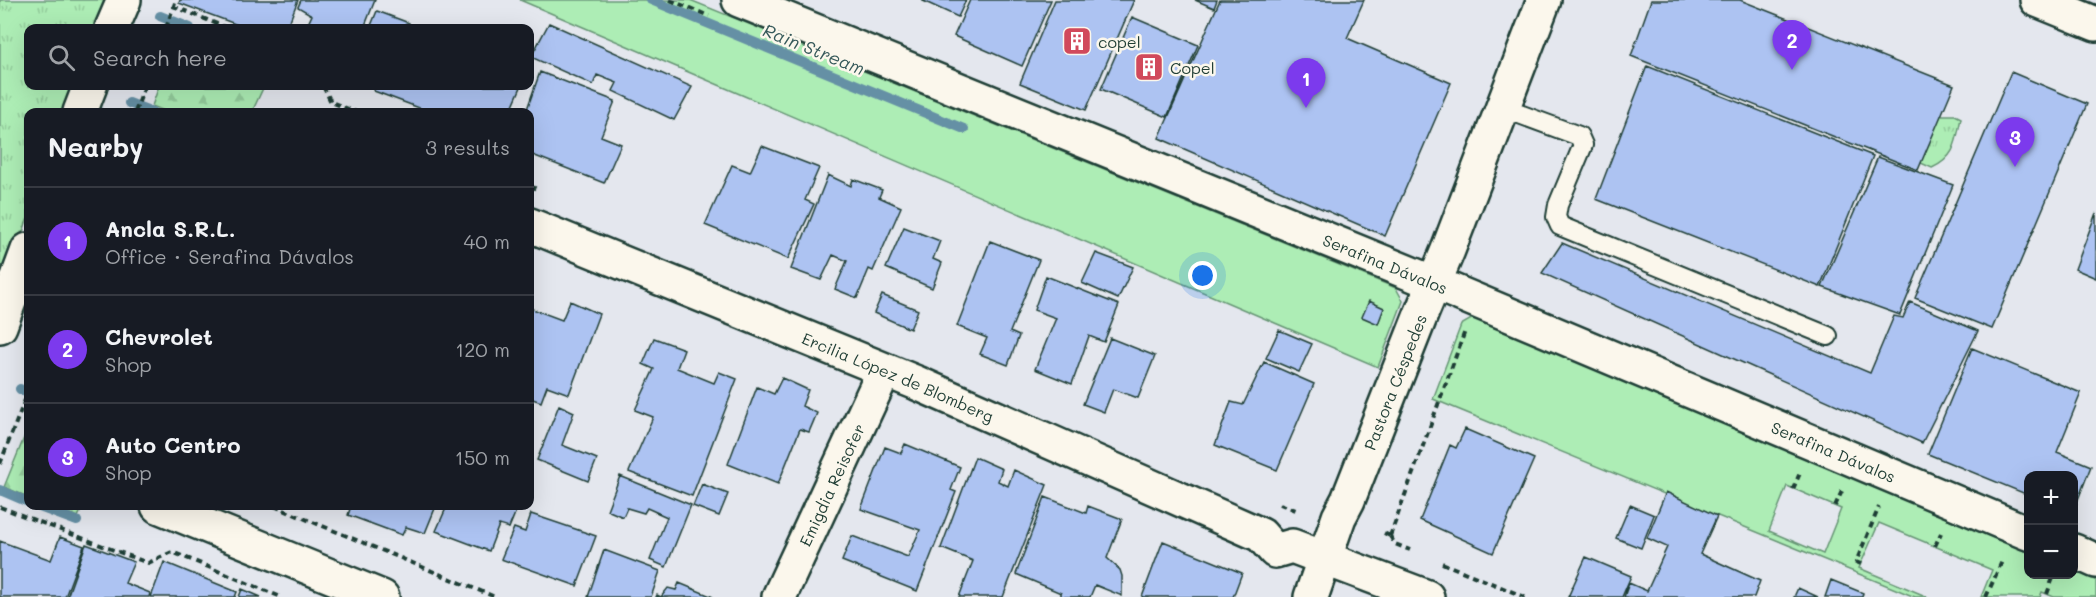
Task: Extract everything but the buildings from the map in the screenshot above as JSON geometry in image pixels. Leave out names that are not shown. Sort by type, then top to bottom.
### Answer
[{"type":"main road","points":[[114,24],[124,0]]},
{"type":"main road","name":"Serafina Dávalos","points":[[739,0],[1434,283],[2017,541]]},
{"type":"main road","name":"Pastora Céspedes","points":[[1311,597],[1339,516],[1348,500],[1544,0]]},
{"type":"main road","points":[[2037,0],[2096,24]]},
{"type":"main road","points":[[82,108],[88,90]]},
{"type":"main road","name":"Ercilia López de Blomberg","points":[[534,227],[928,388],[1261,535],[1284,531],[1292,546],[1427,597]]},
{"type":"main road","points":[[0,326],[24,261]]},
{"type":"main road","name":"Emigdia Reisofer","points":[[779,597],[884,371]]},
{"type":"main road","points":[[168,510],[382,597]]},
{"type":"main road","points":[[2078,553],[2096,561]]},
{"type":"lane","points":[[1503,108],[1579,136],[1583,145],[1558,205],[1556,217],[1560,226],[1828,336]]},
{"type":"path","points":[[167,24],[176,0]]},
{"type":"path","points":[[173,6],[217,24]]},
{"type":"path","points":[[137,108],[143,90]]},
{"type":"path","points":[[325,90],[331,102],[346,108]]},
{"type":"path","points":[[1390,536],[1466,331]]},
{"type":"path","points":[[0,464],[24,402]]},
{"type":"path","points":[[1861,564],[1856,562],[1883,498]]},
{"type":"path","points":[[0,507],[148,562],[172,552],[281,597]]},
{"type":"path","points":[[284,510],[495,597]]},
{"type":"path","points":[[1384,533],[1390,536],[1395,544],[1417,553]]},
{"type":"path","points":[[1986,597],[2017,541]]},
{"type":"path","points":[[1438,562],[1525,597]]},
{"type":"path","points":[[2047,594],[2053,579]]},
{"type":"green space","points":[[0,0],[112,0],[103,24],[24,24],[24,90],[77,90],[71,108],[24,108],[24,229],[0,293]]},
{"type":"green space","points":[[520,0],[690,0],[1396,288],[1403,301],[1378,367]]},
{"type":"green space","points":[[158,90],[262,90],[254,108],[157,108],[152,106]]},
{"type":"green space","points":[[1942,115],[1955,115],[1961,118],[1954,148],[1946,159],[1932,168],[1921,163],[1921,148],[1931,119]]},
{"type":"green space","points":[[1473,318],[2024,550],[2024,579],[2078,579],[2078,573],[2096,580],[2096,597],[2054,597],[2042,592],[2040,597],[1981,597],[1992,570],[1879,523],[1859,568],[1928,597],[1915,597],[1433,399],[1461,325]],"holes":[[[1787,486],[1841,509],[1823,554],[1769,531]]]},
{"type":"green space","points":[[24,438],[24,495],[4,487]]},
{"type":"green space","points":[[60,510],[81,510],[78,517]]},
{"type":"waterway","name":"Rain Stream","points":[[651,0],[964,129]]},
{"type":"waterway","name":"Rain Stream","points":[[160,16],[180,24]]},
{"type":"waterway","name":"Rain Stream","points":[[129,103],[142,108]]},
{"type":"waterway","name":"Rain Stream","points":[[20,389],[24,391]]},
{"type":"waterway","name":"Rain Stream","points":[[0,490],[24,500]]},
{"type":"waterway","name":"Rain Stream","points":[[48,510],[77,521]]},
{"type":"place","name":"copel","points":[[1077,41]]},
{"type":"place","name":"Copel","points":[[1149,67]]},
{"type":"place","name":"Chevrolet","points":[[1792,70]]},
{"type":"place","name":"Ancla S.R.L.","points":[[1306,108]]},
{"type":"place","name":"Auto Centro","points":[[2015,167]]}]
